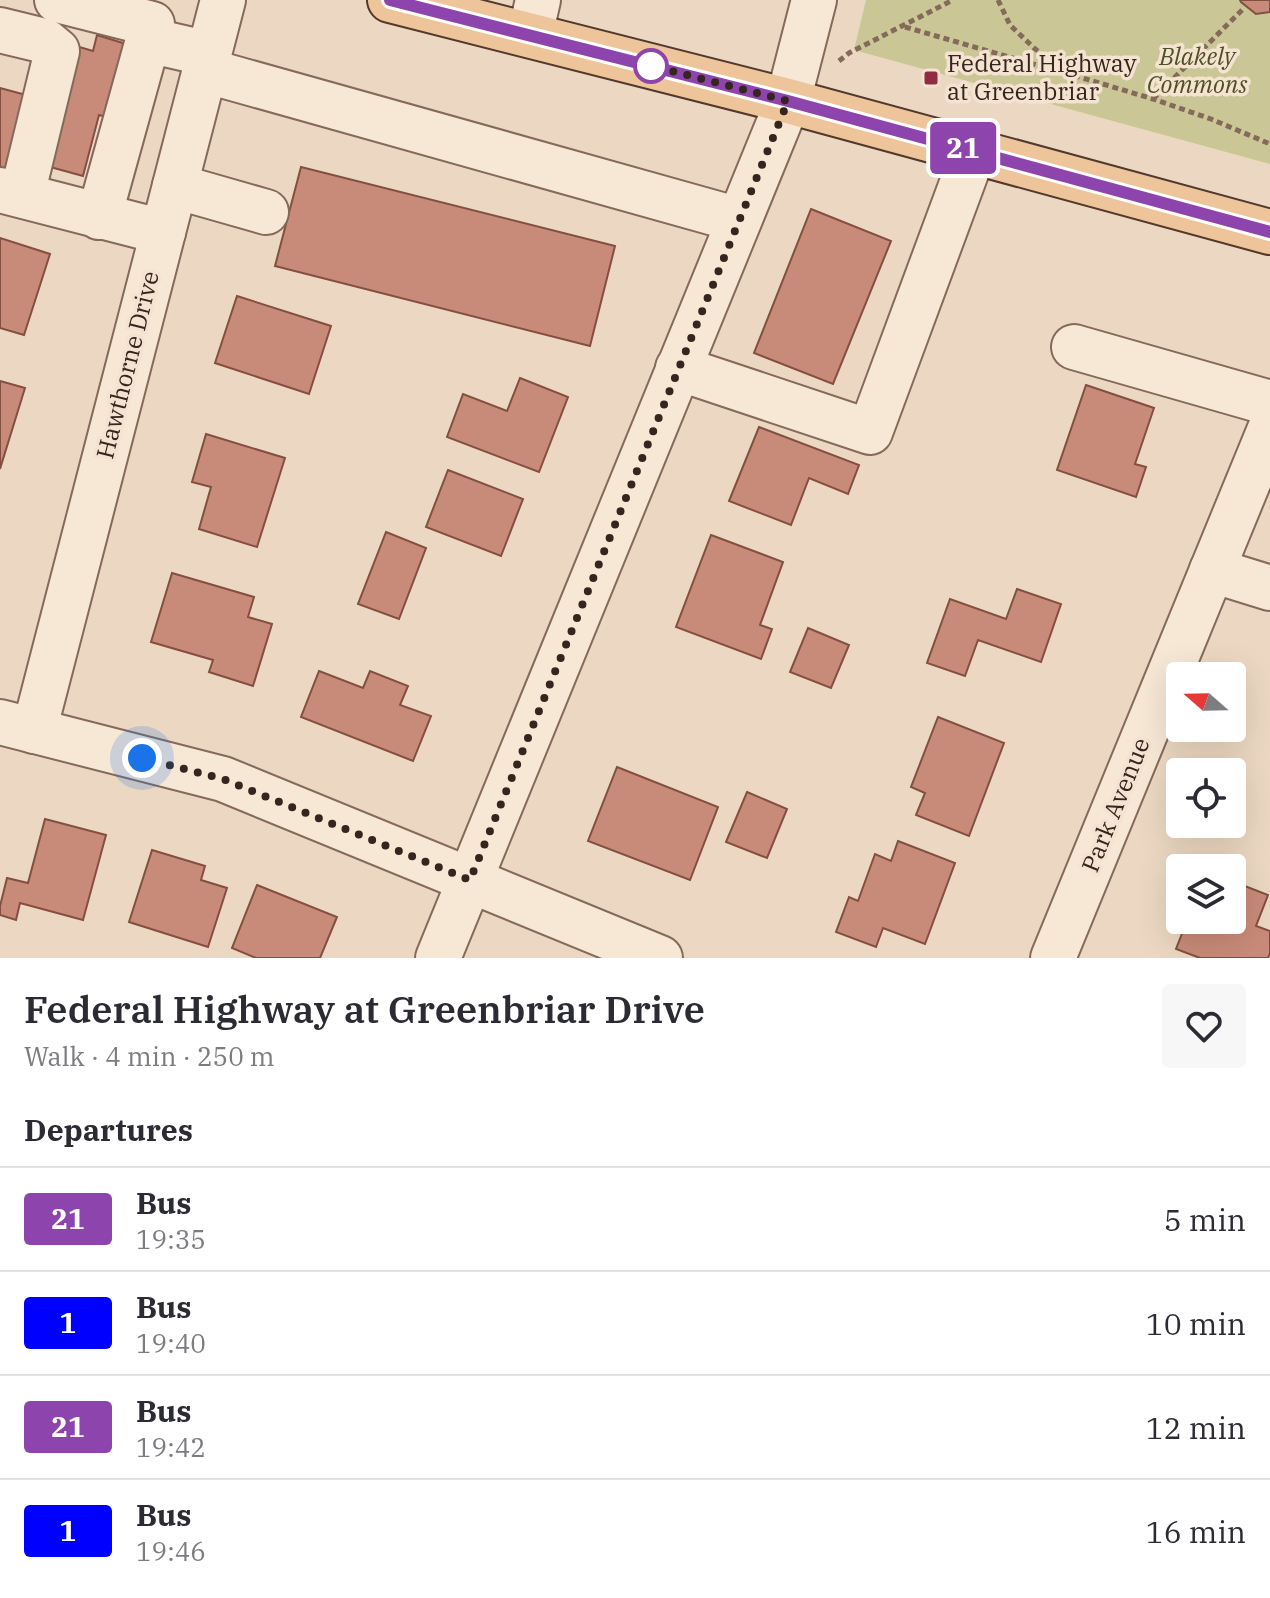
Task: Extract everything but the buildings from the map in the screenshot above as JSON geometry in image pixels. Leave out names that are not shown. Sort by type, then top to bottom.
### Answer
[{"type":"main road","points":[[390,0],[534,18],[788,101],[1270,232]]},
{"type":"street","name":"Hawthorne Drive","points":[[17,726],[163,232],[223,0]]},
{"type":"street","points":[[438,958],[788,101],[814,0]]},
{"type":"street","points":[[53,14],[57,51],[11,192],[163,232]]},
{"type":"street","points":[[0,30],[53,14],[152,24],[99,217]]},
{"type":"street","points":[[148,40],[207,62],[739,220]]},
{"type":"street","points":[[678,368],[870,432],[974,151]]},
{"type":"street","points":[[175,186],[266,212]]},
{"type":"street","points":[[1074,347],[1270,403]]},
{"type":"street","name":"Park Avenue","points":[[1053,958],[1270,429]]},
{"type":"street","points":[[1212,570],[1270,588]]},
{"type":"street","points":[[17,726],[223,779],[660,958]]},
{"type":"path","points":[[837,63],[849,53],[953,0]]},
{"type":"path","points":[[998,0],[1010,25],[1066,73]]},
{"type":"path","points":[[1153,99],[1243,9]]},
{"type":"path","points":[[903,27],[1153,99],[1270,144]]},
{"type":"green space","name":"Blakely Commons","points":[[866,0],[1270,0],[1270,164],[854,50]]},
{"type":"bus line","name":"21","points":[[390,0],[788,101],[1270,232]]},
{"type":"place","name":"Federal Highway at Greenbriar","points":[[931,78]]},
{"type":"route","points":[[142,758],[223,779],[470,880],[788,101],[644,64],[651,66]]}]
